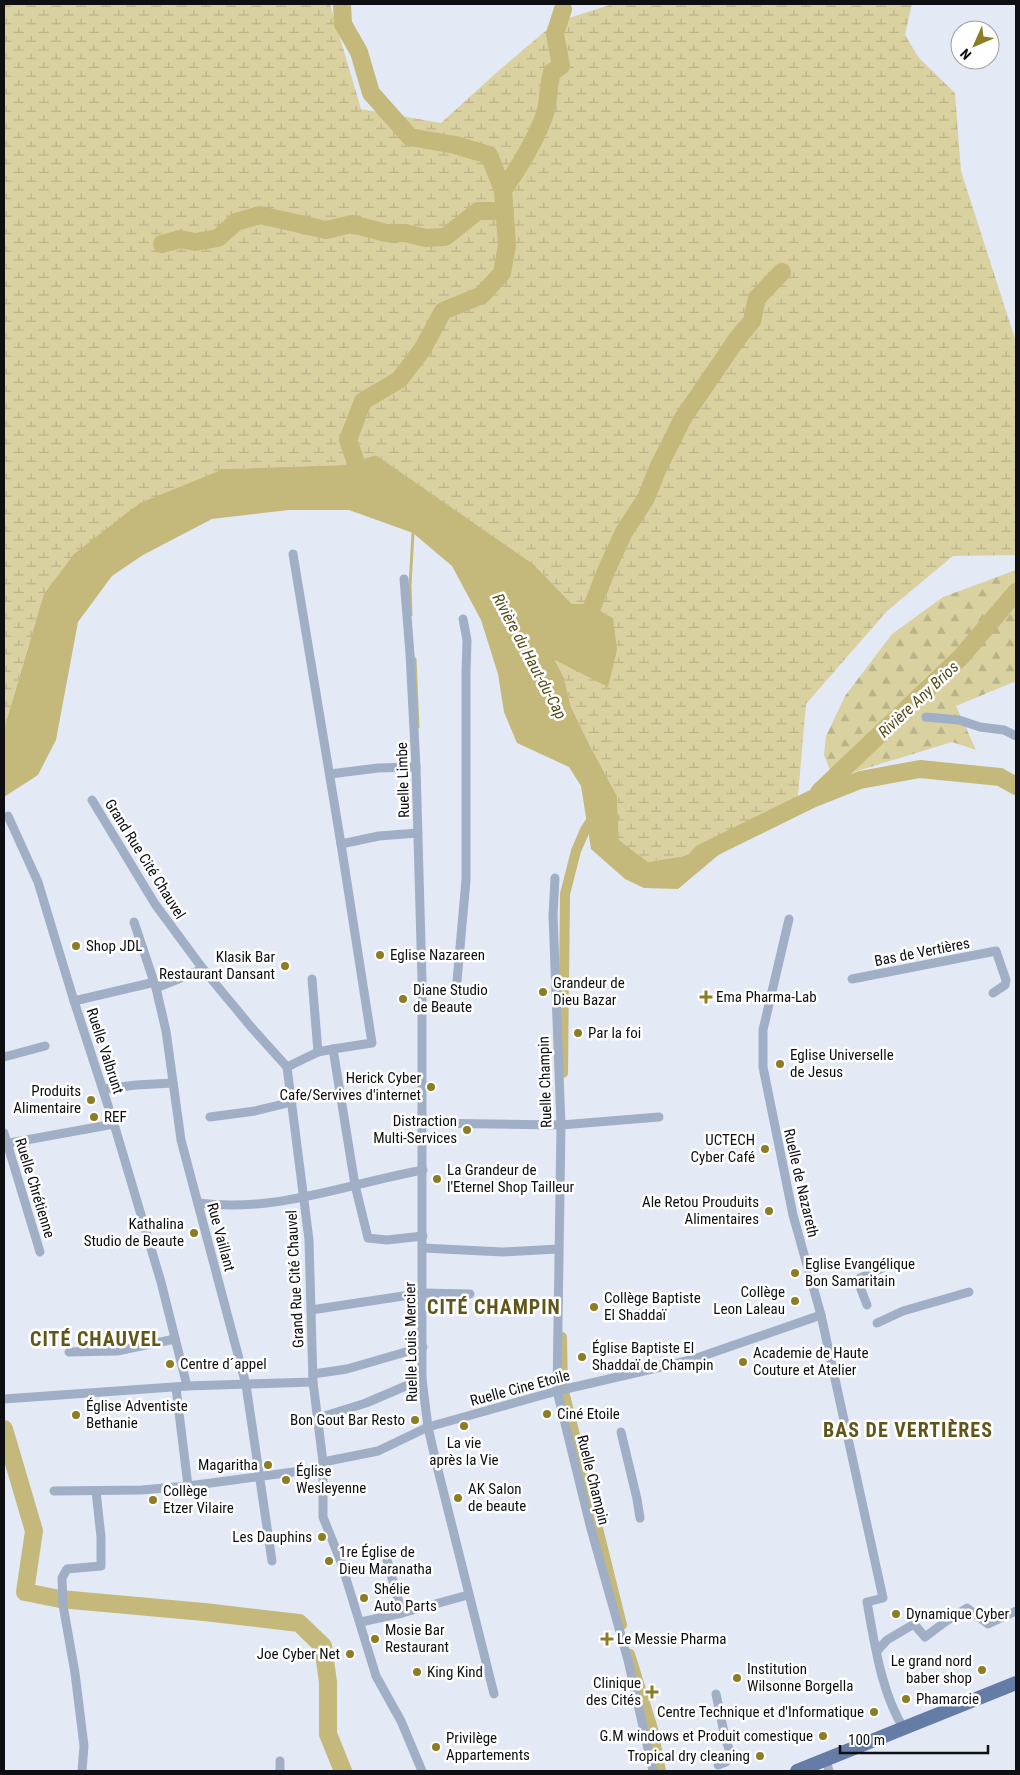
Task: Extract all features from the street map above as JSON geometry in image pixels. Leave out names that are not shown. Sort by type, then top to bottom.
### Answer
[{"type":"main road","points":[[797,1771],[828,1765],[904,1729],[1016,1683]]},
{"type":"street","points":[[287,1067],[318,1052],[372,1043],[330,774],[292,554]]},
{"type":"street","name":"Ruelle Limbe","points":[[404,579],[416,767],[422,980]]},
{"type":"street","points":[[456,981],[466,880],[467,640],[463,619]]},
{"type":"street","points":[[926,717],[959,720],[980,727],[1004,730],[1016,736]]},
{"type":"street","points":[[330,774],[378,768],[416,767]]},
{"type":"street","name":"Grand Rue Cité Chauvel","points":[[92,800],[154,904],[203,969],[287,1067],[309,1240],[313,1378],[323,1465],[323,1517],[341,1562],[361,1622],[376,1676],[401,1721],[422,1771]]},
{"type":"street","name":"Ruelle Valbrunt","points":[[8,816],[38,882],[114,1124],[158,1274],[187,1386]]},
{"type":"street","points":[[341,844],[379,836],[418,834]]},
{"type":"street","name":"Ruelle Champin","points":[[555,878],[554,915],[561,1124],[557,1391],[591,1529],[628,1660],[653,1771]]},
{"type":"street","name":"Ruelle de Nazareth","points":[[789,919],[763,1030],[762,1067],[793,1215],[821,1315],[883,1598],[867,1602],[876,1651],[894,1713],[904,1729]]},
{"type":"street","name":"Rue Vaillant","points":[[134,922],[156,985],[166,1031],[181,1140],[246,1385],[272,1561]]},
{"type":"street","name":"Bas de Vertières","points":[[852,979],[996,951],[1006,980],[1005,985],[993,993]]},
{"type":"street","points":[[74,1001],[156,985],[203,969]]},
{"type":"street","points":[[312,979],[318,1052]]},
{"type":"street","name":"Ruelle Louis Mercier","points":[[422,980],[422,1378],[428,1427],[494,1694]]},
{"type":"street","points":[[4,1056],[45,1046]]},
{"type":"street","points":[[333,1049],[354,1186],[368,1238],[387,1240],[423,1236]]},
{"type":"street","points":[[103,1089],[173,1083]]},
{"type":"street","points":[[210,1117],[255,1111],[292,1102]]},
{"type":"street","points":[[423,1123],[561,1124],[659,1117]]},
{"type":"street","points":[[5,1144],[114,1124]]},
{"type":"street","name":"Ruelle Chrétienne","points":[[4,1133],[5,1144],[40,1252]]},
{"type":"street","points":[[198,1204],[244,1206],[304,1198],[394,1175],[423,1170]]},
{"type":"street","points":[[423,1248],[503,1252],[558,1249]]},
{"type":"street","points":[[867,1305],[859,1284],[860,1278],[887,1266]]},
{"type":"street","points":[[877,1323],[903,1312],[969,1292]]},
{"type":"street","points":[[311,1310],[423,1293],[470,1294]]},
{"type":"street","name":"Ruelle Cine Etoile","points":[[54,1491],[96,1491],[188,1486],[323,1465],[378,1451],[428,1427],[557,1391],[691,1360],[821,1315]]},
{"type":"street","points":[[68,1352],[117,1351],[175,1339]]},
{"type":"street","points":[[4,1399],[187,1386],[246,1385],[313,1378],[347,1370],[387,1356],[423,1347]]},
{"type":"street","points":[[318,1418],[366,1403],[422,1378]]},
{"type":"street","points":[[176,1388],[188,1486]]},
{"type":"street","points":[[621,1432],[640,1518]]},
{"type":"street","points":[[82,1771],[84,1746],[64,1605],[63,1575],[68,1569],[101,1566],[101,1537],[96,1491]]},
{"type":"street","points":[[387,1560],[402,1613]]},
{"type":"street","points":[[361,1622],[468,1595]]},
{"type":"street","points":[[876,1651],[887,1640],[914,1624],[925,1638],[967,1608],[988,1624],[1016,1611]]},
{"type":"street","points":[[716,1694],[730,1752],[730,1757],[726,1762],[718,1765]]},
{"type":"street","points":[[280,1761],[280,1771]]},
{"type":"green space","points":[[4,4],[330,4],[361,109],[441,123],[556,22],[613,4],[912,4],[905,35],[919,58],[955,93],[961,171],[1016,342],[1016,555],[953,556],[887,611],[806,704],[798,796],[785,811],[684,856],[648,862],[619,840],[617,796],[571,707],[564,678],[555,659],[613,618],[588,604],[572,604],[533,564],[376,455],[344,465],[224,469],[29,644],[4,729]]},
{"type":"green space","points":[[1016,570],[1016,681],[956,706],[976,750],[952,742],[841,776],[830,770],[824,755],[826,736],[845,696],[892,634],[943,597]]},
{"type":"water","points":[[376,455],[533,564],[572,604],[588,604],[613,618],[617,650],[608,687],[555,660],[564,678],[571,707],[617,796],[619,840],[648,862],[684,856],[715,842],[722,852],[678,889],[644,888],[625,879],[591,849],[581,786],[569,767],[517,743],[504,712],[498,674],[481,620],[452,566],[413,533],[349,510],[289,510],[212,519],[143,555],[112,576],[78,622],[56,740],[38,775],[4,797],[4,729],[44,594],[74,554],[140,503],[224,469],[344,465]]},
{"type":"waterway","points":[[342,4],[343,24],[359,52],[371,93],[410,137],[455,145],[489,155],[503,190],[507,245],[502,273],[482,295],[443,311],[422,350],[399,380],[363,401],[348,440],[355,460],[358,484]]},
{"type":"waterway","points":[[503,190],[539,130],[546,110],[552,72],[561,66],[555,34],[563,9]]},
{"type":"waterway","points":[[162,244],[180,239],[195,242],[218,238],[236,222],[260,215],[326,230],[352,224],[386,233],[405,233],[426,238],[445,237],[478,211],[505,211]]},
{"type":"waterway","points":[[584,628],[606,571],[624,532],[646,498],[658,468],[683,418],[737,339],[752,321],[757,298],[782,272]]},
{"type":"waterway","points":[[411,615],[410,585],[413,533]]},
{"type":"waterway","name":"Rivière Any Brios","points":[[819,792],[961,657],[1016,592]]},
{"type":"waterway","points":[[415,659],[418,727]]},
{"type":"waterway","name":"Rivière du Haut-du-Cap","points":[[698,857],[702,853],[812,799],[860,780],[920,769],[1000,777],[1016,786]]},
{"type":"waterway","points":[[563,1073],[565,894],[576,851],[585,830],[594,816]]},
{"type":"waterway","points":[[562,1337],[563,1387],[622,1625]]},
{"type":"waterway","points":[[4,1429],[34,1531],[25,1592],[60,1599],[299,1623],[323,1646],[328,1682],[328,1734],[343,1771]]},
{"type":"waterway","points":[[630,1654],[653,1729],[661,1771]]},
{"type":"place","name":"Shop JDL","points":[[76,946]]},
{"type":"place","name":"Eglise Nazareen","points":[[380,955]]},
{"type":"place","name":"Klasik Bar Restaurant Dansant","points":[[285,966]]},
{"type":"place","name":"Grandeur de Dieu Bazar","points":[[543,992]]},
{"type":"place","name":"Ema Pharma-Lab","points":[[706,997]]},
{"type":"place","name":"Diane Studio de Beaute","points":[[403,999]]},
{"type":"place","name":"Par la foi","points":[[578,1033]]},
{"type":"place","name":"Eglise Universelle de Jesus","points":[[780,1064]]},
{"type":"place","name":"Herick Cyber Cafe/Servives d'internet","points":[[431,1087]]},
{"type":"place","name":"Produits Alimentaire","points":[[91,1100]]},
{"type":"place","name":"REF","points":[[94,1117]]},
{"type":"place","name":"Distraction Multi-Services","points":[[467,1130]]},
{"type":"place","name":"UCTECH Cyber Café","points":[[765,1149]]},
{"type":"place","name":"La Grandeur de l'Eternel Shop Tailleur","points":[[437,1179]]},
{"type":"place","name":"Ale Retou Prouduits Alimentaires","points":[[769,1211]]},
{"type":"place","name":"Kathalina Studio de Beaute","points":[[194,1233]]},
{"type":"place","name":"Eglise Evangélique Bon Samaritain","points":[[795,1273]]},
{"type":"place","name":"Collège Leon Laleau","points":[[795,1301]]},
{"type":"place","name":"Collège Baptiste El Shaddaï","points":[[594,1307]]},
{"type":"place","name":"Église Baptiste El Shaddaï de Champin","points":[[582,1357]]},
{"type":"place","name":"Academie de Haute Couture et Atelier","points":[[743,1362]]},
{"type":"place","name":"Centre d´appel","points":[[170,1364]]},
{"type":"place","name":"Ciné Etoile","points":[[547,1414]]},
{"type":"place","name":"Église Adventiste Bethanie","points":[[76,1415]]},
{"type":"place","name":"Bon Gout Bar Resto","points":[[415,1420]]},
{"type":"place","name":"La vie après la Vie","points":[[464,1426]]},
{"type":"place","name":"Magaritha","points":[[268,1465]]},
{"type":"place","name":"Église Wesleyenne","points":[[286,1480]]},
{"type":"place","name":"AK Salon de beaute","points":[[458,1498]]},
{"type":"place","name":"Collège Etzer Vilaire","points":[[153,1500]]},
{"type":"place","name":"Les Dauphins","points":[[322,1537]]},
{"type":"place","name":"1re Église de Dieu Maranatha","points":[[329,1561]]},
{"type":"place","name":"Shélie Auto Parts","points":[[364,1598]]},
{"type":"place","name":"Dynamique Cyber","points":[[896,1614]]},
{"type":"place","name":"Mosie Bar Restaurant","points":[[375,1639]]},
{"type":"place","name":"Le Messie Pharma","points":[[607,1639]]},
{"type":"place","name":"Joe Cyber Net","points":[[350,1654]]},
{"type":"place","name":"Le grand nord baber shop","points":[[982,1670]]},
{"type":"place","name":"King Kind","points":[[417,1672]]},
{"type":"place","name":"Institution Wilsonne Borgella","points":[[737,1678]]},
{"type":"place","name":"Clinique des Cités","points":[[652,1692]]},
{"type":"place","name":"Phamarcie","points":[[906,1699]]},
{"type":"place","name":"Centre Technique et d'Informatique","points":[[874,1712]]},
{"type":"place","name":"G.M windows et Produit comestique","points":[[823,1736]]},
{"type":"place","name":"Privilège Appartements","points":[[436,1747]]},
{"type":"place","name":"Tropical dry cleaning","points":[[760,1756]]},
{"type":"district","name":"CITÉ CHAMPIN","points":[[494,1307]]},
{"type":"district","name":"CITÉ CHAUVEL","points":[[96,1339]]},
{"type":"district","name":"BAS DE VERTIÈRES","points":[[908,1430]]}]
